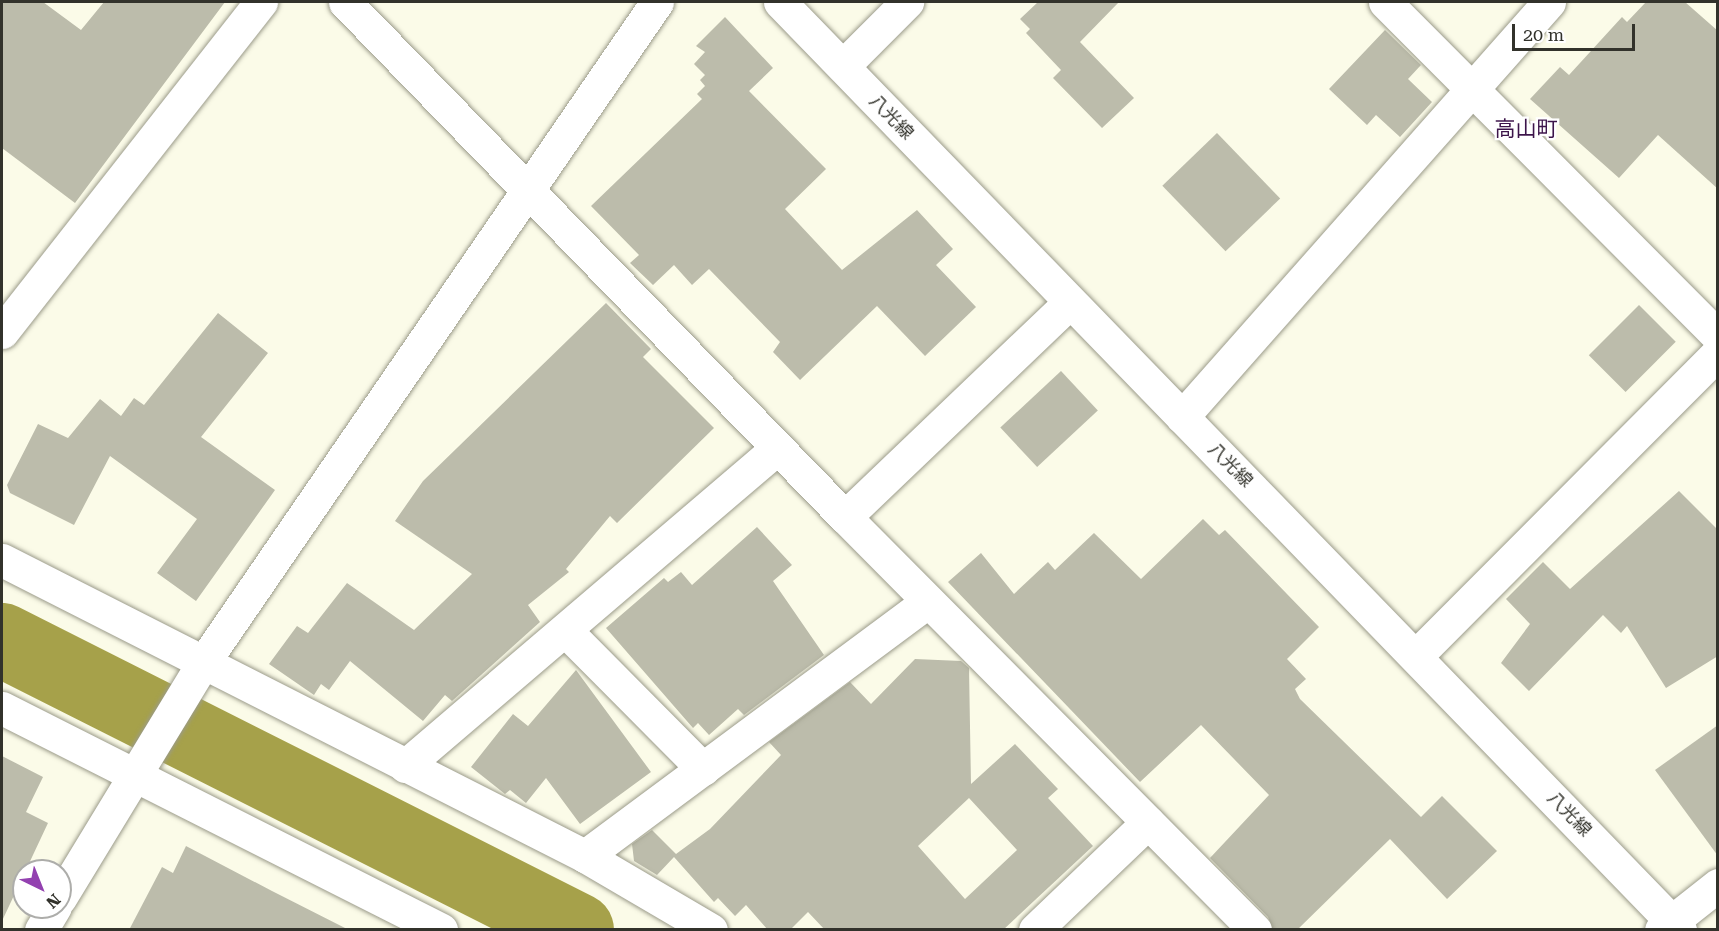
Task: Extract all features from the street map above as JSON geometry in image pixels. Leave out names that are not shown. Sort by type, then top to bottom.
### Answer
[{"type":"street","points":[[2,332],[261,2]]},
{"type":"street","points":[[345,2],[844,517],[1255,930]]},
{"type":"street","points":[[72,878],[198,672],[657,2]]},
{"type":"street","name":"八光線","points":[[780,2],[1069,303],[1417,655],[1671,926]]},
{"type":"street","points":[[843,66],[907,2]]},
{"type":"street","points":[[1385,2],[1474,87],[1718,336]]},
{"type":"street","points":[[1182,417],[1549,2]]},
{"type":"street","points":[[844,517],[1069,303]]},
{"type":"street","points":[[1417,655],[1718,353]]},
{"type":"street","points":[[405,766],[777,448]]},
{"type":"street","points":[[2,560],[198,672],[405,766],[585,856],[711,930]]},
{"type":"street","points":[[585,856],[928,601]]},
{"type":"street","points":[[564,630],[703,769]]},
{"type":"street","points":[[2,708],[140,766],[405,921],[441,930]]},
{"type":"street","points":[[1035,930],[1148,822]]},
{"type":"street","points":[[1671,926],[1718,885]]},
{"type":"building","points":[[2,2],[43,2],[81,30],[104,2],[225,2],[75,203],[2,148]]},
{"type":"building","points":[[1038,2],[1119,2],[1080,42],[1134,98],[1102,128],[1053,78],[1061,70],[1026,33],[1030,29],[1020,19]]},
{"type":"building","points":[[1646,2],[1685,2],[1718,31],[1718,189],[1658,135],[1619,178],[1530,99],[1560,67],[1569,75],[1622,17],[1627,22]]},
{"type":"building","points":[[725,17],[773,68],[749,91],[826,169],[785,209],[842,270],[917,210],[953,249],[936,265],[976,307],[925,356],[877,306],[800,380],[773,352],[780,342],[709,269],[692,285],[674,265],[653,285],[630,263],[639,255],[591,206],[702,99],[697,94],[705,86],[700,80],[705,75],[694,64],[705,52],[696,46]]},
{"type":"building","points":[[1385,30],[1421,65],[1408,79],[1432,102],[1400,137],[1376,115],[1367,125],[1329,89]]},
{"type":"building","points":[[1217,133],[1280,198],[1226,251],[1162,186]]},
{"type":"building","points":[[606,303],[651,349],[643,357],[714,428],[617,523],[610,516],[566,569],[569,572],[528,605],[540,622],[452,701],[445,695],[423,721],[350,661],[329,690],[321,684],[314,695],[269,664],[297,626],[308,633],[347,583],[414,630],[472,574],[395,521],[423,481]]},
{"type":"building","points":[[1639,305],[1676,342],[1626,392],[1589,355]]},
{"type":"building","points":[[218,313],[268,353],[201,437],[275,490],[196,601],[157,573],[197,519],[110,456],[74,525],[10,493],[7,485],[38,424],[68,438],[100,399],[121,416],[134,398],[144,405]]},
{"type":"building","points":[[1061,371],[1098,410],[1037,467],[1000,428]]},
{"type":"building","points":[[1679,491],[1718,530],[1718,656],[1666,688],[1627,626],[1621,633],[1603,615],[1529,691],[1501,663],[1530,624],[1506,599],[1543,562],[1570,589]]},
{"type":"building","points":[[1203,519],[1219,535],[1225,530],[1319,627],[1287,659],[1306,679],[1295,689],[1300,699],[1421,817],[1442,796],[1497,851],[1447,899],[1390,839],[1297,930],[1273,930],[1268,917],[1210,858],[1269,795],[1201,725],[1140,782],[948,582],[981,553],[1014,594],[1048,562],[1055,570],[1094,533],[1141,579]]},
{"type":"building","points":[[757,527],[792,565],[773,581],[824,655],[744,715],[738,709],[709,735],[698,723],[693,728],[606,628],[664,578],[668,582],[681,572],[692,585]]},
{"type":"building","points":[[915,659],[961,661],[969,668],[971,784],[1015,744],[1058,789],[1048,798],[1093,846],[1003,930],[825,930],[808,912],[790,930],[768,930],[746,905],[735,916],[718,898],[714,902],[674,857],[657,875],[634,861],[632,844],[652,830],[676,854],[710,829],[781,755],[769,742],[850,682],[871,704]],"holes":[[[969,798],[1017,850],[965,899],[918,846]]]},
{"type":"building","points":[[576,670],[651,772],[580,824],[546,778],[526,803],[510,790],[505,794],[471,767],[513,714],[528,726]]},
{"type":"building","points":[[1718,725],[1718,856],[1655,770]]},
{"type":"building","points":[[2,756],[43,777],[26,812],[48,823],[31,859],[12,859],[12,900],[2,921]]},
{"type":"building","points":[[186,846],[349,930],[129,930],[162,867],[173,873]]},
{"type":"waterway","points":[[2,640],[577,930]]},
{"type":"district","name":"高山町","points":[[1526,129]]}]
